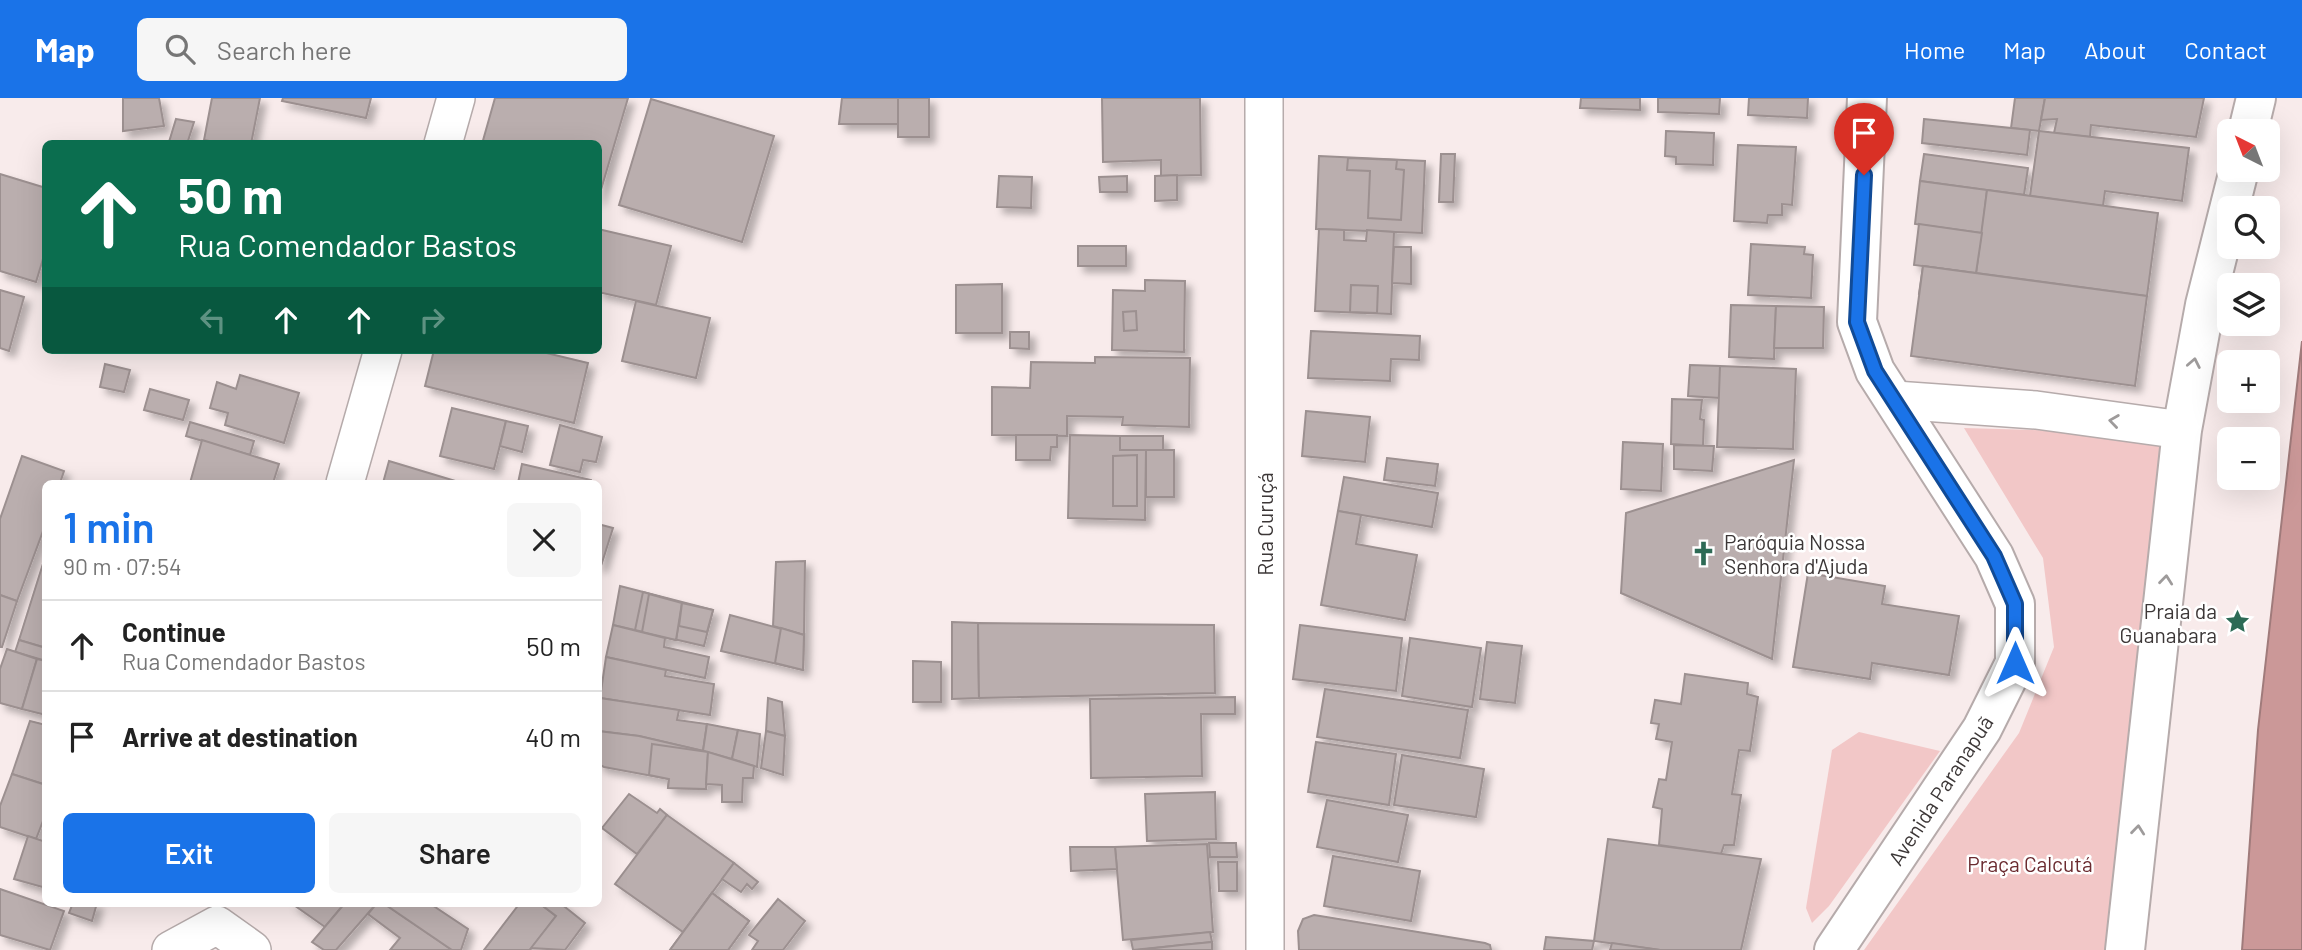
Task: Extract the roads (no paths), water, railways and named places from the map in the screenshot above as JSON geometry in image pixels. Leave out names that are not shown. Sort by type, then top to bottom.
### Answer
[{"type":"street","points":[[444,140],[456,98]]},
{"type":"street","name":"Rua Curuçá","points":[[1264,98],[1265,950]]},
{"type":"street","name":"Avenida Paranapuã","points":[[1834,950],[1982,729],[2015,663],[2015,604],[1994,556],[1875,371],[1857,322],[1867,98]]},
{"type":"street","points":[[2251,119],[2256,98]]},
{"type":"street","points":[[2124,950],[2182,430],[2205,305],[2235,182]]},
{"type":"street","points":[[346,480],[382,354]]},
{"type":"street","points":[[1895,400],[2036,410],[2182,430]]},
{"type":"street","points":[[171,950],[217,926],[252,950]]},
{"type":"place","name":"Paróquia Nossa Senhora d'Ajuda","points":[[1704,553]]},
{"type":"place","name":"Praia da Guanabara","points":[[2237,622]]},
{"type":"park label","name":"Praça Calcutá","points":[[2030,863]]}]
